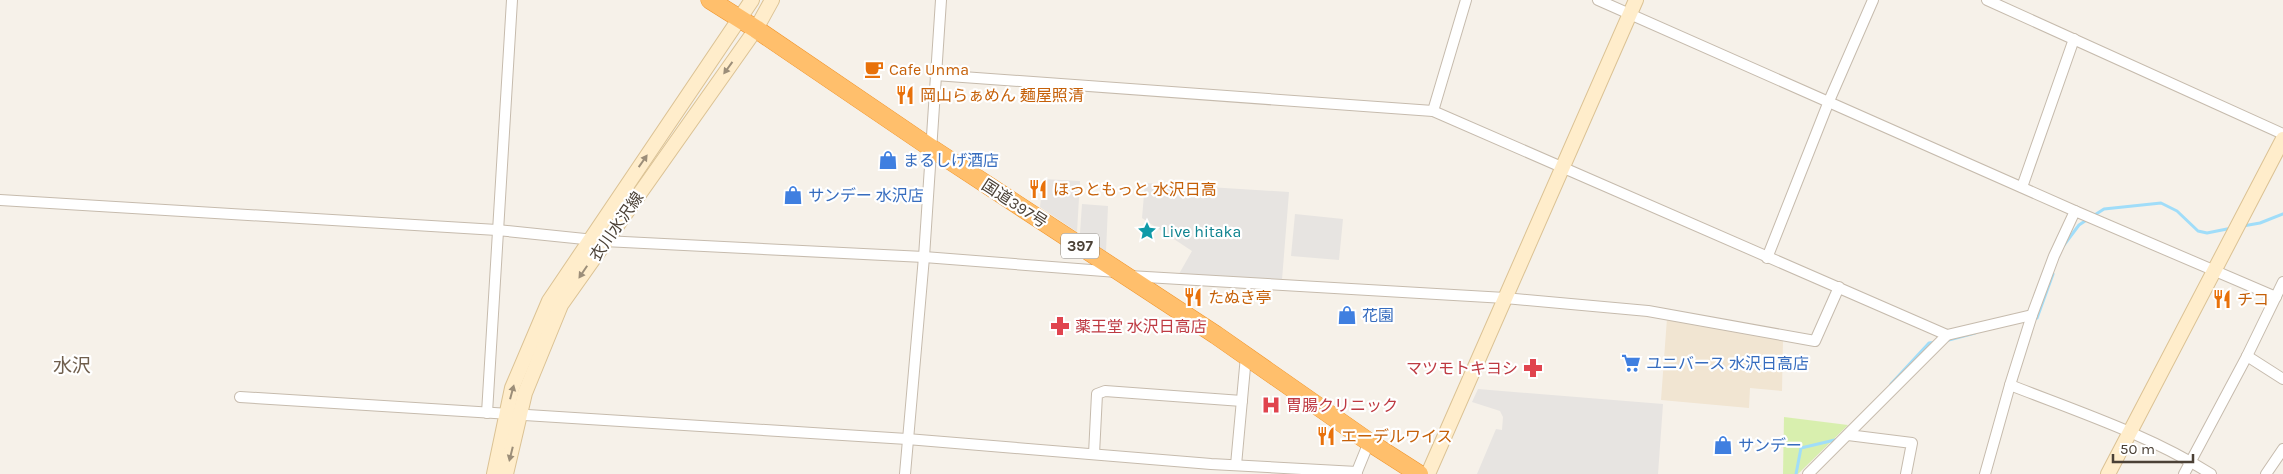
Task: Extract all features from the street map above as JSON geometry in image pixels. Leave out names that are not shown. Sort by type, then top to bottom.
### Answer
[{"type":"highway","name":"国道397号","points":[[710,0],[1246,356],[1369,442],[1420,474]]},
{"type":"main road","name":"衣川水沢線","points":[[506,474],[513,415],[512,388],[549,301],[752,0]]},
{"type":"main road","name":"衣川水沢線","points":[[494,474],[513,415],[525,393],[561,305],[604,241],[756,29],[772,0]]},
{"type":"main road","points":[[1428,474],[1636,0]]},
{"type":"main road","points":[[2108,474],[2283,139]]},
{"type":"street","points":[[487,413],[512,0]]},
{"type":"street","points":[[905,474],[924,257],[941,0]]},
{"type":"street","points":[[1433,111],[1466,0]]},
{"type":"street","points":[[1598,0],[2075,211],[2276,297]]},
{"type":"street","points":[[1767,258],[1829,101],[1872,0]]},
{"type":"street","points":[[1987,0],[2283,134]]},
{"type":"street","points":[[2022,187],[2074,39]]},
{"type":"street","points":[[935,75],[1433,111],[1946,335]]},
{"type":"street","points":[[0,200],[498,230],[604,241],[924,257],[1123,274],[1505,298],[1648,311],[1815,341],[1838,287]]},
{"type":"street","points":[[1985,474],[2032,316],[2054,256],[2075,211]]},
{"type":"street","points":[[2184,474],[2247,356],[2283,282]]},
{"type":"street","points":[[1808,474],[1946,335],[2032,316]]},
{"type":"street","points":[[1236,465],[1246,356]]},
{"type":"street","points":[[2247,356],[2283,379]]},
{"type":"street","points":[[2010,385],[2130,431],[2211,474]]},
{"type":"street","points":[[1094,454],[1097,394],[1105,391],[1242,401]]},
{"type":"street","points":[[240,397],[907,440],[1356,473],[1369,442]]},
{"type":"street","points":[[1848,435],[1912,443],[1906,474]]},
{"type":"street","points":[[2266,474],[2283,449]]},
{"type":"shaded area","points":[[1043,179],[1080,181],[1077,232],[1040,207]]},
{"type":"shaded area","points":[[1145,183],[1289,192],[1282,280],[1179,274],[1192,251],[1142,218]]},
{"type":"shaded area","points":[[1082,204],[1108,206],[1106,252],[1080,233]]},
{"type":"shaded area","points":[[1295,214],[1343,219],[1339,260],[1291,256]]},
{"type":"shaded area","points":[[1667,318],[1783,340],[1782,391],[1750,388],[1749,408],[1661,400]]},
{"type":"shaded area","points":[[1478,389],[1663,404],[1658,474],[1477,474],[1496,429],[1502,430],[1503,417],[1500,411],[1472,402]]},
{"type":"green space","points":[[1784,417],[1848,425],[1798,474],[1783,474]]},
{"type":"waterway","points":[[2093,216],[2104,209],[2161,203],[2177,211],[2198,231],[2207,233],[2232,228]]},
{"type":"waterway","points":[[2243,226],[2260,223],[2283,214]]},
{"type":"waterway","points":[[2064,245],[2079,225],[2088,219]]},
{"type":"waterway","points":[[2032,319],[2037,318],[2053,274]]},
{"type":"waterway","points":[[1945,341],[1975,333]]},
{"type":"waterway","points":[[1891,384],[1929,343],[1937,342]]},
{"type":"waterway","points":[[1796,474],[1801,448],[1839,439]]},
{"type":"place","name":"Cafe Unma","points":[[874,69]]},
{"type":"place","name":"岡山らぁめん 麺屋照清","points":[[905,95]]},
{"type":"place","name":"まるしげ酒店","points":[[888,160]]},
{"type":"place","name":"ほっともっと 水沢日高","points":[[1038,189]]},
{"type":"place","name":"サンデー 水沢店","points":[[793,195]]},
{"type":"place","name":"Live hitaka","points":[[1147,231]]},
{"type":"place","name":"たぬき亭","points":[[1193,297]]},
{"type":"place","name":"チコ","points":[[2222,299]]},
{"type":"place","name":"花園","points":[[1347,315]]},
{"type":"place","name":"薬王堂 水沢日高店","points":[[1060,326]]},
{"type":"place","name":"ユニバース 水沢日高店","points":[[1631,363]]},
{"type":"place","name":"マツモトキヨシ","points":[[1533,368]]},
{"type":"place","name":"胃腸クリニック","points":[[1271,405]]},
{"type":"place","name":"エーデルワイス","points":[[1326,436]]},
{"type":"place","name":"サンデー","points":[[1723,445]]},
{"type":"district","name":"水沢","points":[[72,365]]}]
